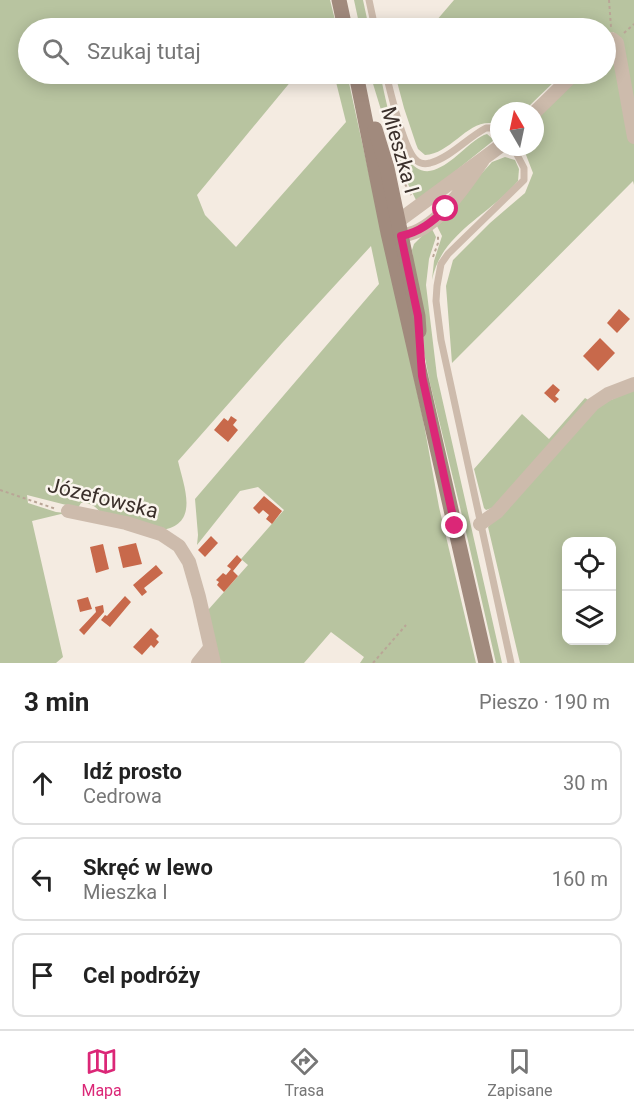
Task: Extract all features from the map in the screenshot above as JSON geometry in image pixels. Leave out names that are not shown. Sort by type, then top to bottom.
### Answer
[{"type":"street","points":[[339,0],[343,18]]},
{"type":"street","points":[[616,43],[634,137]]},
{"type":"street","name":"Mieszka I","points":[[358,84],[418,316],[422,376],[486,663]]},
{"type":"street","name":"Mieszka I","points":[[359,84],[387,168],[393,200],[395,230]]},
{"type":"street","points":[[544,103],[564,84]]},
{"type":"street","points":[[483,160],[463,188],[431,223],[411,234],[395,230],[413,211],[490,154]]},
{"type":"street","points":[[393,200],[399,206],[413,211]]},
{"type":"street","points":[[480,524],[497,512],[592,404],[608,394],[634,384]]},
{"type":"street","name":"Józefowska","points":[[68,511],[126,523],[161,534],[178,546],[189,562],[214,663]]},
{"type":"street","points":[[198,663],[210,648]]},
{"type":"lane","points":[[369,0],[373,18]]},
{"type":"lane","points":[[389,84],[399,123],[412,156],[417,162],[424,164],[437,160],[486,128],[490,128]]},
{"type":"lane","points":[[511,663],[441,340],[436,301],[441,264],[448,254],[524,180],[524,168],[518,156]]},
{"type":"path","points":[[609,0],[609,18]]},
{"type":"path","name":"Józefowska","points":[[0,490],[52,509],[68,511]]},
{"type":"path","points":[[373,663],[406,625]]},
{"type":"green space","points":[[0,0],[330,0],[334,18],[18,18],[18,84],[289,84],[197,195],[205,215],[236,247],[346,122],[336,84],[349,84],[423,419],[439,507],[476,663],[360,663],[364,657],[331,632],[304,663],[218,663],[208,610],[248,565],[241,559],[284,510],[258,487],[240,491],[197,545],[195,499],[379,284],[371,246],[178,461],[186,493],[186,503],[181,520],[174,526],[162,530],[99,511],[89,504],[81,503],[78,508],[27,495],[28,503],[66,513],[72,517],[61,514],[32,521],[63,657],[56,663],[0,663]]},
{"type":"green space","points":[[354,0],[363,0],[367,18],[358,18]]},
{"type":"green space","points":[[454,0],[634,0],[634,185],[633,181],[452,363],[446,286],[453,260],[490,223],[525,193],[533,173],[526,156],[544,156],[544,112],[571,84],[616,84],[618,36],[616,34],[616,18],[439,18]]},
{"type":"green space","points":[[373,84],[382,84],[390,118],[403,151],[411,163],[422,170],[434,170],[441,167],[471,143],[484,135],[490,137],[490,143],[417,202],[397,162]]},
{"type":"green space","points":[[398,84],[552,84],[533,102],[490,102],[490,123],[470,129],[435,153],[425,155],[416,144]]},
{"type":"green space","points":[[505,157],[515,160],[519,169],[518,181],[445,249],[432,280],[434,261],[442,236],[436,224],[492,162]]},
{"type":"green space","points":[[431,227],[436,237],[429,259],[426,285],[437,376],[502,663],[496,663],[423,348],[412,250],[414,244]]},
{"type":"green space","points":[[634,390],[634,663],[520,663],[488,527],[599,405]]},
{"type":"green space","points":[[585,398],[590,401],[495,507],[486,510],[474,469],[522,414],[549,439]]},
{"type":"building","points":[[619,309],[630,319],[617,333],[607,323]]},
{"type":"building","points":[[600,338],[615,353],[598,371],[583,356]]},
{"type":"building","points":[[553,384],[560,390],[555,396],[559,399],[555,403],[544,393]]},
{"type":"building","points":[[231,416],[237,420],[233,425],[238,430],[228,442],[214,430],[224,418],[228,421]]},
{"type":"building","points":[[264,496],[282,511],[272,524],[266,519],[269,515],[263,510],[259,514],[253,508]]},
{"type":"building","points":[[211,536],[218,543],[205,557],[198,550]]},
{"type":"building","points":[[136,543],[142,564],[123,568],[118,547]]},
{"type":"building","points":[[103,544],[109,569],[96,573],[90,547]]},
{"type":"building","points":[[237,555],[242,560],[233,571],[238,576],[224,592],[217,585],[219,582],[216,580],[223,573],[226,575],[231,569],[227,566]]},
{"type":"building","points":[[156,565],[163,573],[144,588],[147,592],[142,596],[133,585]]},
{"type":"building","points":[[125,596],[131,602],[110,627],[101,620]]},
{"type":"building","points":[[88,597],[92,609],[80,612],[77,600]]},
{"type":"building","points":[[103,605],[104,612],[84,635],[79,630],[96,612],[95,607]]},
{"type":"building","points":[[151,628],[159,636],[156,639],[159,642],[154,648],[151,645],[142,655],[133,647]]},
{"type":"route","points":[[446,209],[420,230],[401,236],[418,316],[422,376],[455,526]]}]
